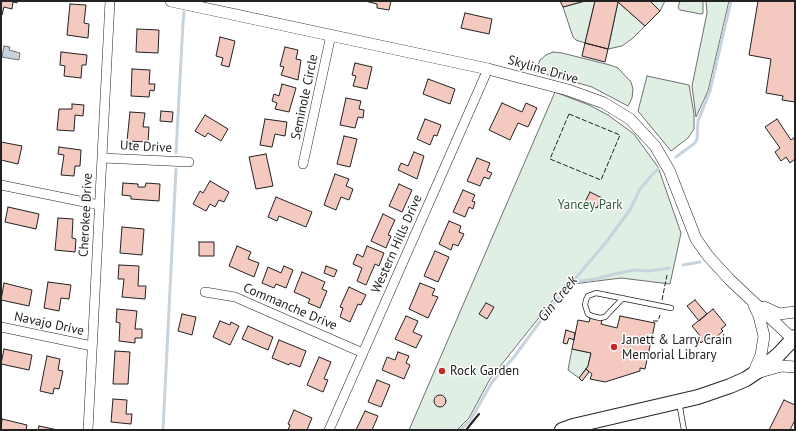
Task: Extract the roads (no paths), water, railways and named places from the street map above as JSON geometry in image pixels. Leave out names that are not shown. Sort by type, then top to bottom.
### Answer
[{"type":"main road","points":[[562,430],[572,426],[679,402],[730,386],[754,374],[770,362],[794,339]]},
{"type":"street","name":"Cherokee Drive","points":[[88,430],[110,1]]},
{"type":"street","name":"Skyline Drive","points":[[171,1],[488,69],[568,90],[604,103],[630,119],[655,146],[664,161],[696,239],[708,256],[794,339]]},
{"type":"street","name":"Seminole Circle","points":[[303,164],[332,35]]},
{"type":"street","name":"Western Hills Drive","points":[[329,430],[488,69]]},
{"type":"street","name":"Ute Drive","points":[[102,158],[189,162]]},
{"type":"street","points":[[1,185],[99,205]]},
{"type":"street","name":"Commanche Drive","points":[[205,292],[235,297],[363,353]]},
{"type":"street","points":[[750,298],[779,314],[795,312]]},
{"type":"street","points":[[750,298],[759,316],[764,336],[761,355],[754,374]]},
{"type":"street","name":"Navajo Drive","points":[[1,327],[92,346]]},
{"type":"street","points":[[754,374],[781,366],[795,367]]},
{"type":"lane","points":[[623,298],[605,317],[600,318],[588,314],[585,305],[588,296],[596,293],[623,298],[671,308]]},
{"type":"lane","points":[[679,402],[684,430]]},
{"type":"waterway","name":"Gin Creek","points":[[676,157],[695,143],[697,139],[698,121],[710,91],[731,1]]},
{"type":"waterway","points":[[176,153],[184,12]]},
{"type":"waterway","points":[[163,430],[176,169]]},
{"type":"waterway","name":"Gin Creek","points":[[460,430],[470,421],[492,382],[514,357],[547,312],[607,241],[630,210],[640,189],[658,169]]},
{"type":"waterway","points":[[683,265],[700,262]]},
{"type":"waterway","points":[[572,282],[596,279],[634,270],[649,271],[669,268]]},
{"type":"place","name":"Janett & Larry Crain Memorial Library","points":[[614,347]]},
{"type":"place","name":"Rock Garden","points":[[442,371]]},
{"type":"park label","name":"Yancey Park","points":[[590,205]]}]
